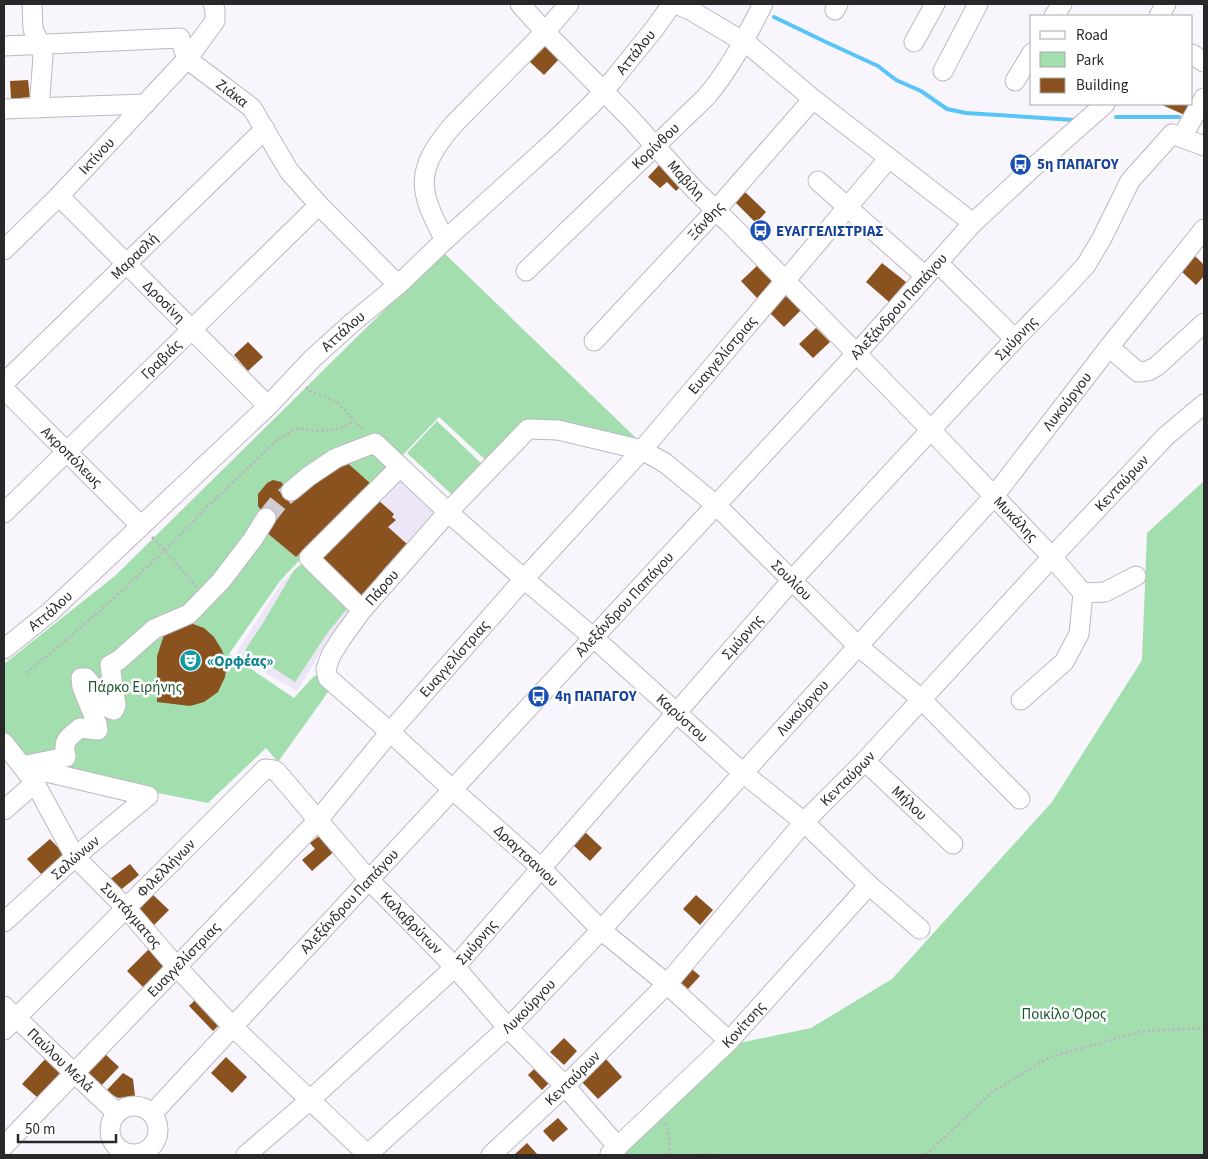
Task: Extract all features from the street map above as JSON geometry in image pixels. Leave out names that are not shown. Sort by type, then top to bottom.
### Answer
[{"type":"street","points":[[32,4],[33,29],[40,44],[43,57],[39,108]]},
{"type":"street","name":"Ικτίνου","points":[[4,250],[60,196],[186,59],[215,21],[214,4]]},
{"type":"street","name":"Μαβίλη","points":[[520,4],[656,146],[694,189],[856,354]]},
{"type":"street","points":[[445,240],[424,193],[425,170],[429,159],[439,141],[453,125],[545,32],[569,4]]},
{"type":"street","name":"Αττάλου","points":[[4,649],[50,612],[268,406],[295,376],[332,340],[398,285],[552,143],[603,91],[655,28],[672,4]]},
{"type":"street","points":[[676,4],[692,11],[758,51],[813,99],[973,223]]},
{"type":"street","name":"Κορίνθου","points":[[526,272],[706,97],[731,65],[763,4]]},
{"type":"street","points":[[914,42],[935,4]]},
{"type":"street","points":[[943,70],[978,4]]},
{"type":"street","points":[[1055,15],[1062,4]]},
{"type":"street","points":[[1159,15],[1166,4]]},
{"type":"street","name":"Ζιάκα","points":[[4,46],[180,38],[186,59],[252,108],[289,171],[319,205],[398,285]]},
{"type":"street","points":[[1193,55],[1204,62]]},
{"type":"street","points":[[1015,82],[1030,56]]},
{"type":"street","points":[[1204,98],[1182,137],[1204,146]]},
{"type":"street","name":"Ξάνθης","points":[[594,341],[716,210],[813,99]]},
{"type":"street","points":[[4,110],[145,104]]},
{"type":"street","name":"Αλεξάνδρου Παπάγου","points":[[152,1114],[716,506],[973,223],[1105,105]]},
{"type":"street","name":"Μαρασλή","points":[[4,382],[265,129]]},
{"type":"street","name":"Σμύρνης","points":[[246,1155],[310,1100],[455,967],[792,580],[1014,339],[1086,265],[1102,238],[1130,180],[1172,134],[1182,137]]},
{"type":"street","name":"Ευαγγελίστριας","points":[[4,1146],[318,820],[390,732],[524,579],[642,450],[889,158]]},
{"type":"street","points":[[818,181],[848,207],[931,270],[1014,339]]},
{"type":"street","name":"Δροσίνη","points":[[60,196],[268,406]]},
{"type":"street","name":"Γραβιάς","points":[[4,513],[319,205]]},
{"type":"street","name":"Λυκούργου","points":[[367,1155],[516,1020],[601,930],[994,496],[1109,347],[1204,229]]},
{"type":"street","points":[[1109,347],[1138,372],[1148,371],[1157,366],[1204,323]]},
{"type":"street","name":"Μυκάλης","points":[[856,354],[1052,557],[1083,593]]},
{"type":"street","name":"Ακροπόλεως","points":[[4,388],[141,526]]},
{"type":"street","name":"Κενταύρων","points":[[491,1155],[565,1086],[667,984],[804,822],[865,761],[1166,436],[1204,404]]},
{"type":"street","name":"Σουλίου","points":[[448,512],[528,429],[558,430],[642,450],[665,463],[716,506],[858,646],[921,699],[1020,799]]},
{"type":"street","points":[[291,491],[336,458],[375,443]]},
{"type":"street","name":"Καρύστου","points":[[375,443],[448,512],[594,638],[743,773],[804,822],[869,885],[920,929]]},
{"type":"street","points":[[362,610],[309,558],[400,467]]},
{"type":"street","name":"Πάρου","points":[[326,669],[331,655],[362,610],[448,512]]},
{"type":"street","points":[[22,766],[66,757],[64,747],[68,738],[80,728],[98,730],[82,686],[81,678],[86,678],[111,709],[114,710],[116,705],[110,665],[119,660],[154,629],[189,614],[221,581],[266,518]]},
{"type":"street","points":[[1021,700],[1064,662],[1079,634],[1083,593],[1105,592],[1136,576]]},
{"type":"street","name":"Δραγτσανιου","points":[[326,669],[328,678],[332,683],[390,732],[541,868],[601,930],[667,984],[729,1041]]},
{"type":"street","name":"Συντάγματος","points":[[4,743],[35,783],[75,857],[126,908],[176,966],[233,1027],[367,1155]]},
{"type":"street","name":"Μήλου","points":[[865,761],[953,844]]},
{"type":"street","name":"Σαλώνων","points":[[4,922],[75,857],[148,796],[22,766]]},
{"type":"street","name":"Καλαβρύτων","points":[[265,769],[277,772],[369,880],[455,967],[507,1027],[565,1086],[614,1151]]},
{"type":"street","name":"Φιλελλήνων","points":[[8,1018],[126,908],[265,769]]},
{"type":"street","points":[[4,810],[35,783]]},
{"type":"street","name":"Κονίτσης","points":[[614,1151],[729,1041],[869,885]]},
{"type":"street","name":"Παύλου Μελά","points":[[8,1018],[117,1113]]},
{"type":"street","points":[[131,1106],[139,1107],[152,1114],[156,1120],[157,1127],[153,1152],[119,1153],[110,1133],[111,1122],[117,1113],[131,1106]]},
{"type":"path","points":[[295,376],[310,391],[336,401],[375,443]]},
{"type":"path","points":[[26,672],[103,608],[277,440],[294,430],[303,428],[315,431],[330,430],[344,427],[353,421]]},
{"type":"path","points":[[141,526],[165,550],[205,598]]},
{"type":"path","points":[[926,1155],[992,1092],[1050,1058],[1142,1031],[1204,1028]]},
{"type":"path","points":[[663,1104],[670,1143],[668,1155]]},
{"type":"path","points":[[700,1155],[717,1155]]},
{"type":"shaded area","points":[[397,471],[443,514],[359,602],[331,635],[297,691],[235,655],[282,582]]},
{"type":"green space","name":"Πάρκο Ειρήνης","points":[[443,252],[635,437],[523,436],[493,467],[439,417],[349,507],[280,581],[229,654],[294,698],[315,675],[331,688],[278,762],[266,748],[208,803],[22,766],[4,736],[4,664],[116,575]]},
{"type":"green space","points":[[437,421],[489,471],[462,504],[407,453]]},
{"type":"green space","name":"Ποικίλο Όρος","points":[[1204,481],[1204,1155],[615,1155],[734,1044],[811,1028],[892,979],[1052,802],[1142,660],[1147,533]]},
{"type":"green space","points":[[305,562],[351,604],[328,632],[295,682],[245,650],[294,570]]},
{"type":"building","points":[[545,43],[561,57],[544,75],[529,61]]},
{"type":"building","points":[[28,80],[30,97],[11,99],[10,81]]},
{"type":"building","points":[[1162,105],[1192,105],[1187,116]]},
{"type":"building","points":[[662,162],[683,184],[676,191],[667,182],[660,188],[648,177]]},
{"type":"building","points":[[745,192],[766,212],[756,223],[735,202]]},
{"type":"building","points":[[1194,255],[1204,265],[1204,276],[1196,285],[1180,270]]},
{"type":"building","points":[[882,263],[906,282],[889,302],[866,282]]},
{"type":"building","points":[[759,264],[775,281],[757,298],[741,281]]},
{"type":"building","points":[[787,295],[801,310],[784,327],[769,312]]},
{"type":"building","points":[[816,328],[830,342],[813,358],[799,344]]},
{"type":"building","points":[[248,342],[263,357],[248,371],[234,355]]},
{"type":"building","points":[[343,459],[371,484],[296,557],[266,532],[269,521],[258,506],[258,494],[267,483],[273,480],[281,482],[287,488]]},
{"type":"building","points":[[377,499],[394,514],[392,517],[396,520],[388,527],[407,544],[383,570],[385,573],[361,599],[320,562]]},
{"type":"building","name":"«Ορφέας»","points":[[190,623],[204,628],[214,637],[222,650],[227,665],[225,677],[218,692],[204,702],[190,706],[157,702],[157,656],[165,632]]},
{"type":"building","points":[[584,831],[602,848],[590,861],[572,844]]},
{"type":"building","points":[[324,832],[338,848],[312,871],[302,860],[315,849],[310,843]]},
{"type":"building","points":[[50,839],[67,857],[44,877],[27,859]]},
{"type":"building","points":[[130,864],[139,875],[118,892],[109,880]]},
{"type":"building","points":[[151,893],[169,910],[154,925],[136,908]]},
{"type":"building","points":[[696,895],[713,910],[700,925],[683,909]]},
{"type":"building","points":[[150,948],[167,966],[144,988],[127,971]]},
{"type":"building","points":[[686,964],[700,976],[688,989],[675,977]]},
{"type":"building","points":[[201,994],[225,1019],[213,1031],[189,1006]]},
{"type":"building","points":[[564,1038],[577,1051],[564,1065],[550,1052]]},
{"type":"building","points":[[105,1054],[119,1067],[100,1087],[86,1075]]},
{"type":"building","points":[[48,1056],[65,1074],[38,1098],[22,1084]]},
{"type":"building","points":[[226,1057],[247,1077],[232,1093],[211,1073]]},
{"type":"building","points":[[606,1059],[622,1077],[598,1099],[581,1081]]},
{"type":"building","points":[[538,1065],[552,1080],[542,1090],[528,1075]]},
{"type":"building","points":[[123,1073],[133,1079],[135,1096],[118,1098],[106,1091]]},
{"type":"building","points":[[558,1118],[568,1129],[553,1142],[543,1131]]},
{"type":"building","points":[[527,1143],[538,1155],[514,1155]]},
{"type":"waterway","points":[[774,17],[878,66],[896,80],[921,91],[947,109],[966,113],[1074,120]]},
{"type":"waterway","points":[[1116,117],[1179,117]]},
{"type":"tunnel","points":[[266,518],[291,491]]},
{"type":"place","name":"5η ΠΑΠΑΓΟΥ","points":[[1021,164]]},
{"type":"place","name":"ΕΥΑΓΓΕΛΙΣΤΡΙΑΣ","points":[[760,231]]},
{"type":"place","name":"«Ορφέας»","points":[[191,661]]},
{"type":"place","name":"4η ΠΑΠΑΓΟΥ","points":[[539,696]]}]
